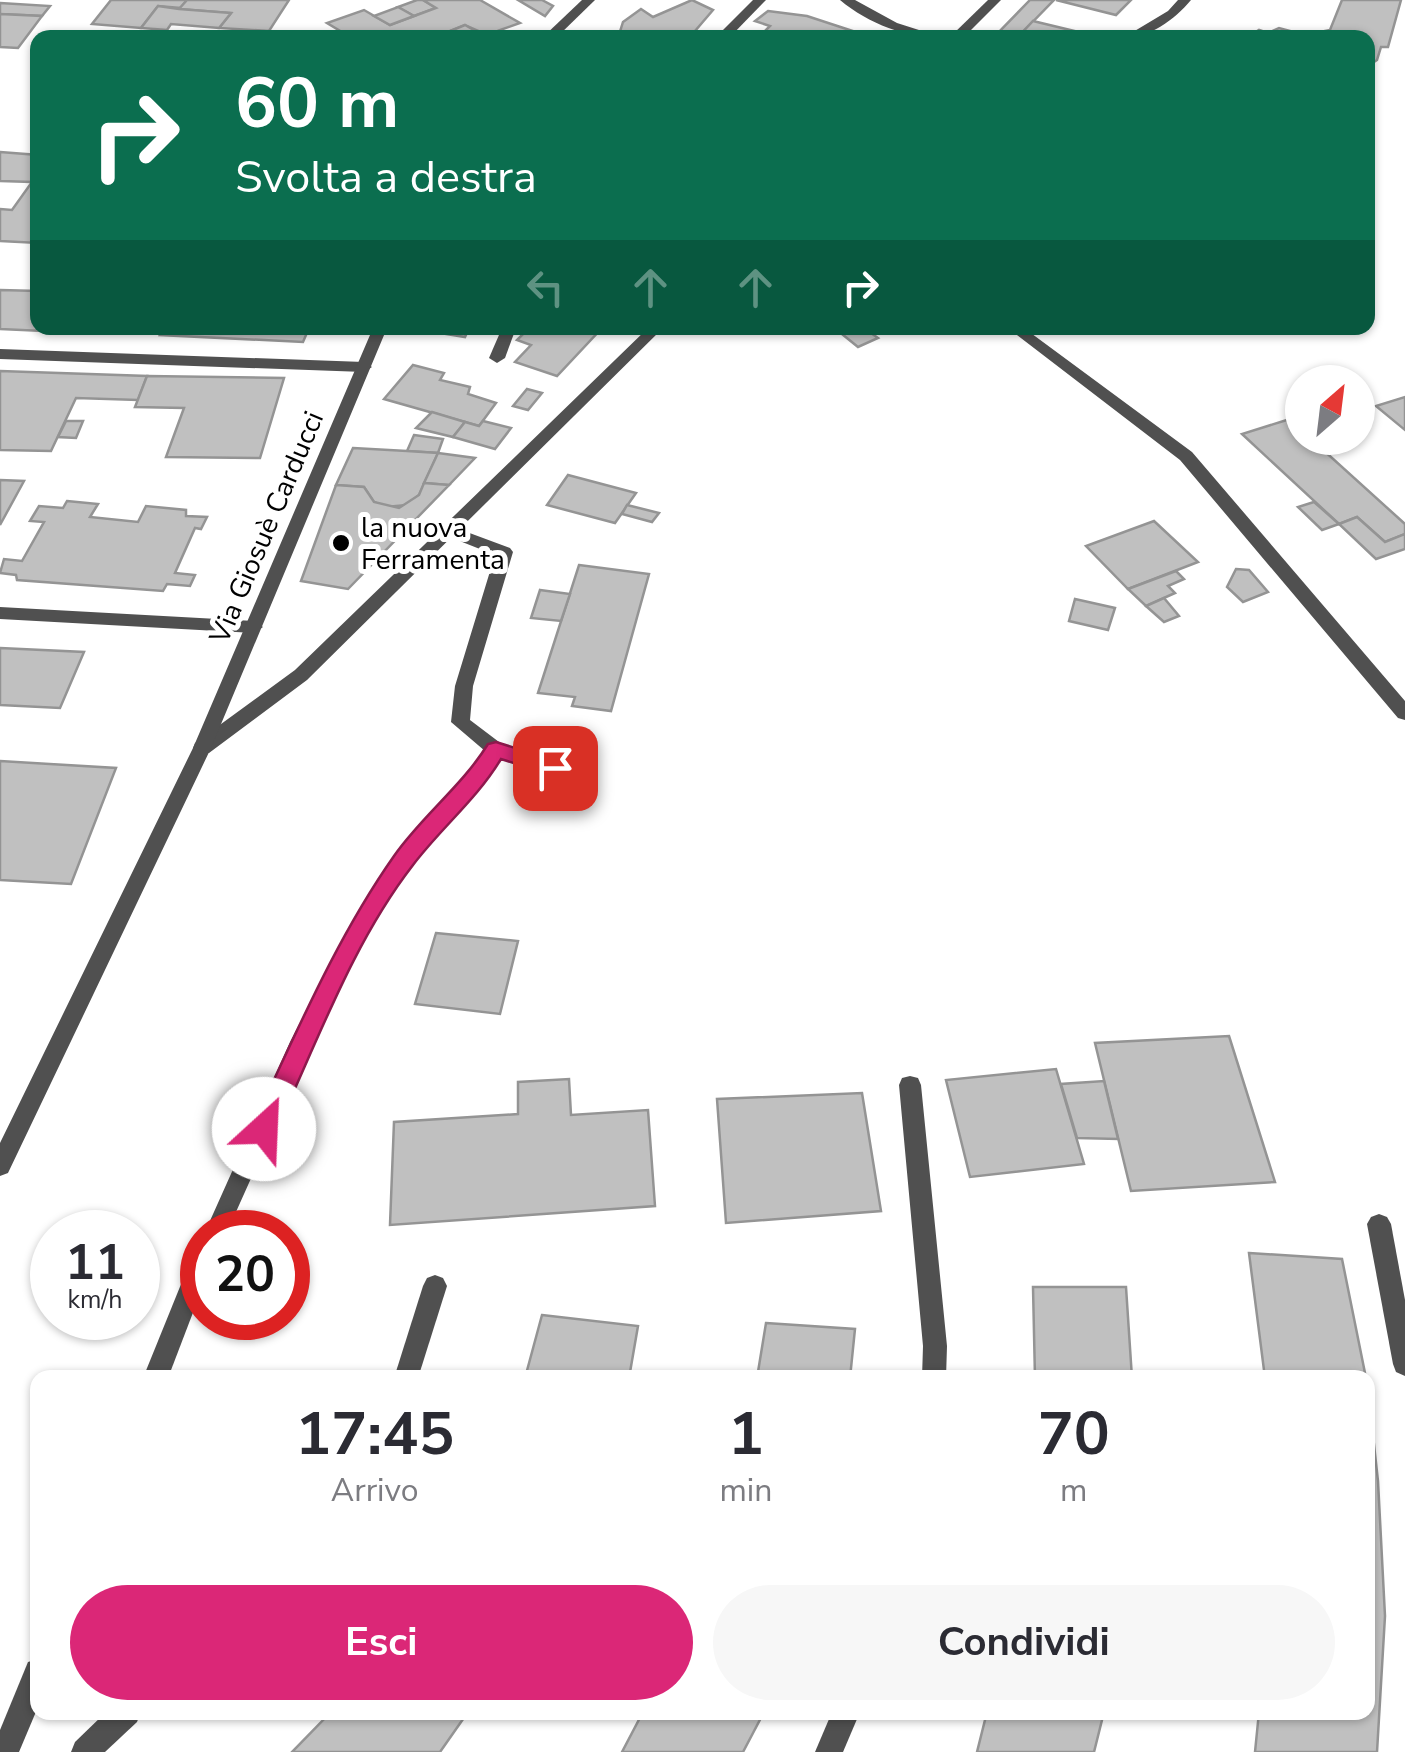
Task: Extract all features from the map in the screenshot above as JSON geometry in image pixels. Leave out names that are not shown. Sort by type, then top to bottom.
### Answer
[{"type":"street","points":[[557,30],[589,0]]},
{"type":"street","points":[[729,30],[760,0]]},
{"type":"street","points":[[846,0],[908,30]]},
{"type":"street","points":[[963,30],[995,0]]},
{"type":"street","points":[[1143,30],[1172,14],[1185,0]]},
{"type":"street","name":"Via Giosuè Carducci","points":[[0,1166],[202,748],[377,335]]},
{"type":"street","points":[[497,358],[506,335]]},
{"type":"street","points":[[202,748],[300,675],[649,335]]},
{"type":"street","points":[[1024,335],[1186,456],[1405,713]]},
{"type":"street","points":[[0,354],[364,367]]},
{"type":"street","points":[[448,530],[504,552],[464,686],[460,722],[496,750],[585,778]]},
{"type":"street","points":[[0,613],[254,626]]},
{"type":"street","points":[[226,1210],[344,958],[404,860],[479,778],[496,750]]},
{"type":"street","points":[[910,1085],[936,1346],[934,1370]]},
{"type":"street","points":[[1379,1224],[1405,1364]]},
{"type":"street","points":[[409,1370],[435,1286]]},
{"type":"street","points":[[158,1370],[180,1316]]},
{"type":"street","points":[[6,1752],[30,1692]]},
{"type":"street","points":[[85,1752],[119,1720]]},
{"type":"street","points":[[828,1752],[842,1720]]},
{"type":"building","points":[[111,0],[187,0],[181,8],[158,6],[141,28],[92,24]]},
{"type":"building","points":[[187,0],[289,0],[270,30],[219,28],[231,13],[179,9]]},
{"type":"building","points":[[417,0],[436,8],[414,16],[398,7]]},
{"type":"building","points":[[423,0],[480,0],[520,23],[500,30],[476,30],[465,25],[453,30],[339,30],[327,23],[364,10],[390,25],[436,8]]},
{"type":"building","points":[[518,0],[542,0],[553,6],[545,16]]},
{"type":"building","points":[[692,0],[713,10],[696,30],[620,30],[623,22],[641,9],[653,17]]},
{"type":"building","points":[[1030,0],[1054,0],[1025,30],[1001,30]]},
{"type":"building","points":[[1056,0],[1131,0],[1116,15]]},
{"type":"building","points":[[1342,0],[1401,0],[1388,47],[1381,47],[1375,61],[1375,30],[1330,30]]},
{"type":"building","points":[[0,3],[50,6],[42,16],[0,14]]},
{"type":"building","points":[[158,6],[231,13],[219,28],[171,24],[167,30],[141,28]]},
{"type":"building","points":[[398,7],[414,16],[390,25],[374,16]]},
{"type":"building","points":[[768,11],[807,16],[850,30],[766,30],[770,26],[755,21]]},
{"type":"building","points":[[0,14],[42,16],[18,48],[0,47]]},
{"type":"building","points":[[1033,21],[1070,30],[1025,30]]},
{"type":"building","points":[[0,152],[30,154],[30,182],[0,181]]},
{"type":"building","points":[[30,185],[30,243],[0,241],[0,209],[12,210]]},
{"type":"building","points":[[0,290],[30,291],[30,330],[0,329]]},
{"type":"building","points":[[160,335],[306,335],[303,342]]},
{"type":"building","points":[[522,335],[595,335],[557,376],[515,362],[531,345],[517,340]]},
{"type":"building","points":[[843,335],[878,338],[858,347]]},
{"type":"building","points":[[413,365],[444,373],[440,380],[470,387],[468,394],[496,403],[479,426],[384,399]]},
{"type":"building","points":[[0,371],[147,376],[138,400],[76,398],[51,451],[0,450]]},
{"type":"building","points":[[147,376],[284,378],[260,458],[166,457],[184,408],[135,407]]},
{"type":"building","points":[[527,389],[542,393],[528,410],[513,406]]},
{"type":"building","points":[[1405,397],[1405,430],[1376,406]]},
{"type":"building","points":[[432,412],[465,422],[453,437],[416,428]]},
{"type":"building","points":[[66,421],[83,421],[76,438],[58,437]]},
{"type":"building","points":[[483,421],[511,428],[495,449],[453,437],[465,422],[479,426]]},
{"type":"building","points":[[1285,421],[1285,455],[1329,455],[1405,524],[1405,534],[1385,542],[1357,517],[1339,524],[1242,434]]},
{"type":"building","points":[[414,435],[443,439],[438,453],[407,451]]},
{"type":"building","points":[[353,448],[438,453],[419,495],[407,505],[385,507],[374,502],[364,487],[336,485]]},
{"type":"building","points":[[438,453],[475,458],[449,485],[424,483]]},
{"type":"building","points":[[568,475],[636,493],[615,523],[547,505]]},
{"type":"building","points":[[0,480],[24,481],[0,525]]},
{"type":"building","points":[[424,483],[449,485],[348,589],[301,581],[336,485],[364,487],[374,502],[399,508],[419,495]]},
{"type":"building","points":[[67,501],[98,504],[90,517],[138,522],[146,506],[186,510],[186,516],[207,517],[201,529],[195,528],[175,573],[195,575],[190,586],[167,584],[163,591],[17,580],[16,575],[0,573],[4,559],[22,561],[44,522],[30,521],[39,506],[63,508]]},
{"type":"building","points":[[1314,502],[1339,524],[1322,530],[1298,507]]},
{"type":"building","points":[[627,505],[659,513],[652,522],[622,514]]},
{"type":"building","points":[[1357,517],[1385,542],[1405,534],[1405,549],[1376,559],[1339,524]]},
{"type":"building","points":[[1154,521],[1198,562],[1128,589],[1086,546]]},
{"type":"building","points":[[579,565],[649,574],[611,711],[572,706],[575,697],[538,693]]},
{"type":"building","points":[[1236,569],[1249,570],[1268,592],[1243,602],[1227,587]]},
{"type":"building","points":[[1176,571],[1184,579],[1168,586],[1175,593],[1146,606],[1128,589]]},
{"type":"building","points":[[540,590],[570,594],[561,621],[531,618]]},
{"type":"building","points":[[1164,598],[1179,616],[1164,622],[1146,606]]},
{"type":"building","points":[[1075,599],[1115,608],[1108,630],[1069,621]]},
{"type":"building","points":[[0,648],[84,652],[60,708],[0,705]]},
{"type":"building","points":[[0,761],[116,768],[71,884],[0,880]]},
{"type":"building","points":[[436,933],[518,941],[500,1014],[415,1004]]},
{"type":"building","points":[[1229,1036],[1275,1182],[1131,1191],[1095,1043]]},
{"type":"building","points":[[1056,1069],[1084,1164],[970,1177],[946,1080]]},
{"type":"building","points":[[569,1079],[571,1115],[648,1110],[655,1206],[390,1225],[394,1122],[518,1114],[518,1082]]},
{"type":"building","points":[[1104,1081],[1118,1139],[1077,1138],[1061,1084]]},
{"type":"building","points":[[862,1093],[881,1211],[726,1223],[717,1099]]},
{"type":"building","points":[[1249,1253],[1342,1259],[1364,1370],[1264,1370]]},
{"type":"building","points":[[1033,1287],[1126,1287],[1131,1370],[1035,1370]]},
{"type":"building","points":[[542,1315],[638,1326],[630,1370],[527,1370]]},
{"type":"building","points":[[766,1323],[855,1329],[851,1370],[758,1370]]},
{"type":"building","points":[[1375,1454],[1385,1616],[1377,1752],[1255,1752],[1258,1720],[1375,1720]]},
{"type":"building","points":[[323,1720],[462,1720],[440,1752],[292,1752]]},
{"type":"building","points":[[639,1720],[760,1720],[743,1752],[622,1752]]},
{"type":"building","points":[[985,1720],[1102,1720],[1094,1752],[977,1752]]},
{"type":"place","name":"la nuova Ferramenta","points":[[341,543]]},
{"type":"route","points":[[264,1129],[344,958],[404,860],[479,778],[496,750],[555,768]]}]
